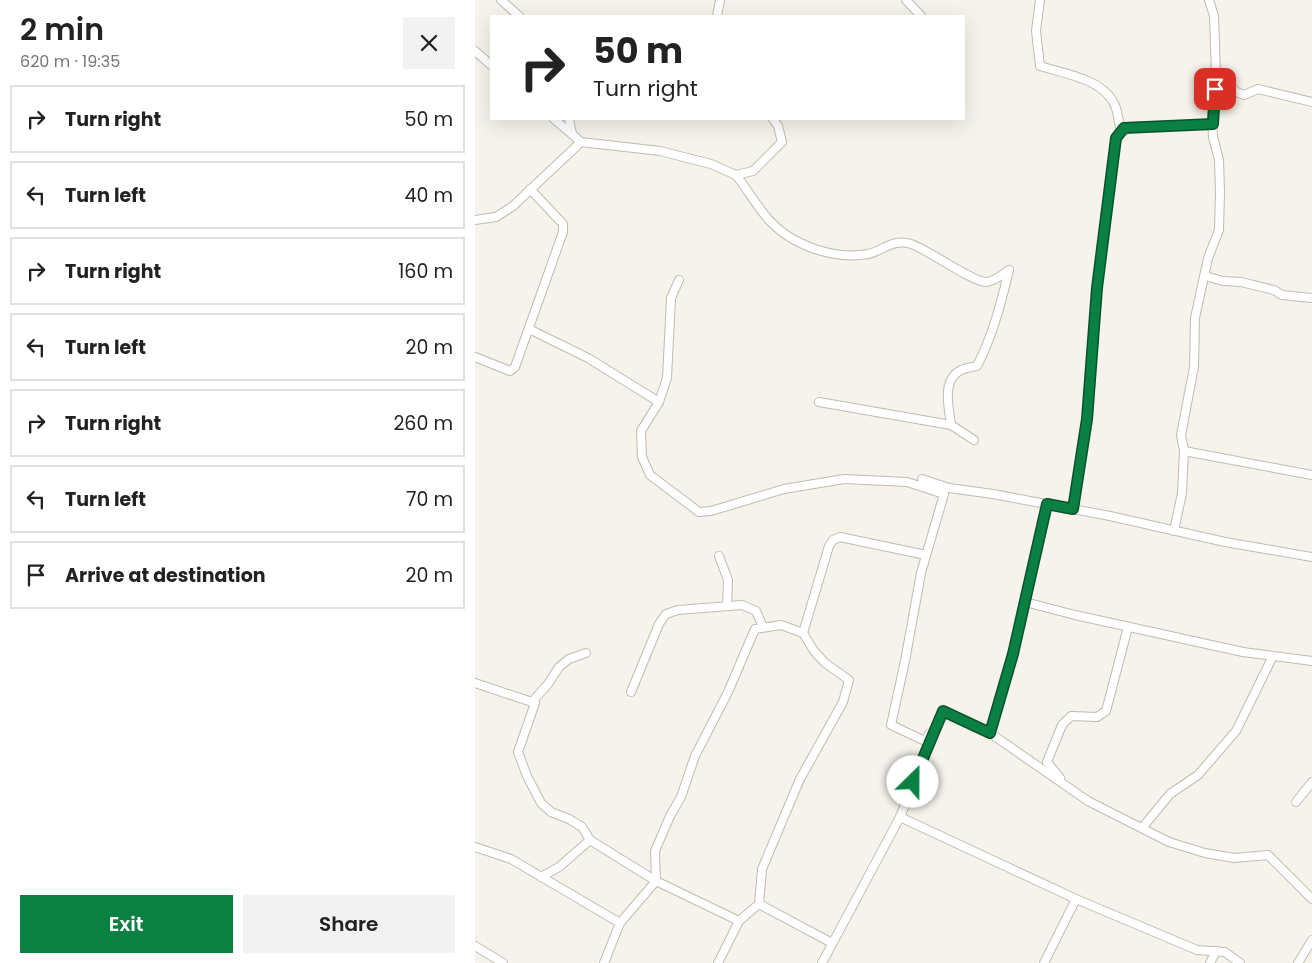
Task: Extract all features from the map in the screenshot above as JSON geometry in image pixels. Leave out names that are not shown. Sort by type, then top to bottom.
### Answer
[{"type":"street","points":[[501,0],[518,15]]},
{"type":"street","points":[[717,15],[720,0]]},
{"type":"street","points":[[906,0],[920,15]]},
{"type":"street","points":[[1041,0],[1036,31],[1039,66],[1094,84],[1109,95],[1116,107],[1121,131]]},
{"type":"street","points":[[1174,531],[1182,494],[1184,451],[1181,435],[1194,367],[1195,318],[1208,258],[1219,230],[1219,160],[1213,137],[1216,73],[1214,16],[1209,0]]},
{"type":"street","points":[[475,51],[490,64]]},
{"type":"street","points":[[1216,73],[1227,88],[1244,95],[1258,89],[1312,102]]},
{"type":"street","points":[[1214,105],[1235,90]]},
{"type":"street","points":[[555,120],[581,142],[660,151],[711,164],[736,175],[768,219],[794,240],[829,253],[854,256],[874,253],[889,244],[910,243],[972,277],[985,282],[997,278],[1009,270],[994,327],[977,366],[960,370],[952,378],[947,393],[951,425]]},
{"type":"street","points":[[569,120],[571,134]]},
{"type":"street","points":[[736,175],[753,171],[782,142],[778,126],[774,120]]},
{"type":"street","points":[[1073,509],[1087,419],[1098,278],[1116,138],[1124,128],[1213,124]]},
{"type":"street","points":[[475,220],[496,217],[513,206],[581,142]]},
{"type":"street","points":[[475,357],[510,371],[515,367],[563,232],[563,224],[530,189]]},
{"type":"street","points":[[1205,276],[1274,290],[1281,295],[1312,298]]},
{"type":"street","points":[[679,280],[671,298],[667,378],[659,402],[641,431],[642,457],[650,475],[699,512],[711,511],[784,489],[844,478],[907,482],[944,494],[921,573],[891,725],[925,741],[943,711]]},
{"type":"street","points":[[529,329],[588,358],[659,402]]},
{"type":"street","points":[[819,402],[951,425],[974,440]]},
{"type":"street","points":[[1184,451],[1312,475]]},
{"type":"street","points":[[922,479],[949,488],[1073,509],[1225,542],[1312,558]]},
{"type":"street","points":[[990,733],[1013,654],[1047,504]]},
{"type":"street","points":[[803,633],[829,546],[833,540],[840,537],[927,555]]},
{"type":"street","points":[[719,556],[728,580],[727,606]]},
{"type":"street","points":[[1025,602],[1243,652],[1312,661]]},
{"type":"street","points":[[631,692],[659,624],[666,614],[678,610],[742,605],[756,611],[763,627]]},
{"type":"street","points":[[604,963],[620,923],[656,881],[655,851],[670,816],[681,797],[695,756],[728,692],[755,629],[781,625],[803,633],[814,651],[825,663],[849,680],[843,702],[801,779],[762,869],[759,904],[739,921],[718,963]]},
{"type":"street","points":[[1089,801],[1058,776],[1047,762],[1062,725],[1071,716],[1097,716],[1106,711],[1128,627]]},
{"type":"street","points":[[532,702],[548,684],[559,667],[569,659],[586,654]]},
{"type":"street","points":[[1142,828],[1170,794],[1198,775],[1236,732],[1273,656]]},
{"type":"street","points":[[475,683],[535,703],[518,752],[527,776],[541,803],[551,812],[569,819],[582,827],[591,840],[656,881],[739,921]]},
{"type":"street","points":[[943,711],[990,733],[1089,801],[1169,842],[1205,853],[1234,858],[1269,855],[1312,899]]},
{"type":"street","points":[[822,963],[900,817],[943,711]]},
{"type":"street","points":[[1296,802],[1312,782]]},
{"type":"street","points":[[900,817],[1076,899],[1197,950],[1225,952],[1240,963]]},
{"type":"street","points":[[541,877],[559,867],[591,840]]},
{"type":"street","points":[[475,847],[511,859],[620,923]]},
{"type":"street","points":[[1044,963],[1076,899]]},
{"type":"street","points":[[759,904],[832,943]]},
{"type":"street","points":[[1299,963],[1312,940]]},
{"type":"street","points":[[475,946],[503,963]]},
{"type":"street","points":[[1210,963],[1216,952]]},
{"type":"route","points":[[913,782],[943,711],[990,733],[1013,654],[1047,504],[1073,509],[1087,419],[1097,288],[1116,138],[1124,128],[1178,124],[1213,124],[1215,89]]}]
